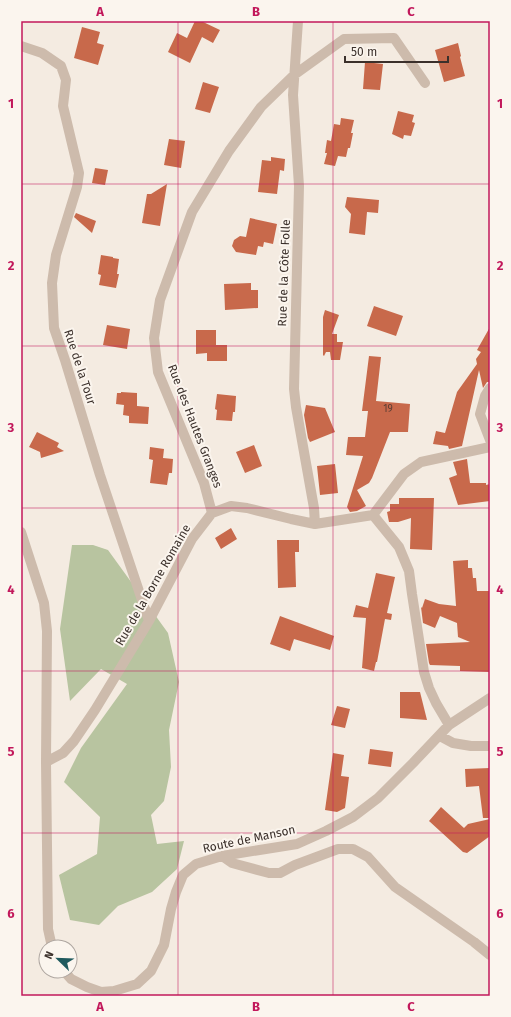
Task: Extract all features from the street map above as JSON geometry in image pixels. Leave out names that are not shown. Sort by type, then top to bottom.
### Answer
[{"type":"street","name":"Rue de la Côte Folle","points":[[298,21],[293,95],[299,186],[294,390],[314,508],[315,524]]},
{"type":"street","name":"Rue des Hautes Granges","points":[[212,513],[204,483],[158,372],[154,338],[160,300],[192,212],[229,151],[261,107],[294,75],[344,39],[394,38],[425,82]]},
{"type":"street","name":"Rue de la Tour","points":[[21,46],[42,53],[61,66],[66,80],[63,106],[79,173],[77,187],[56,255],[52,283],[54,328],[66,360],[100,475],[149,621]]},
{"type":"street","points":[[490,388],[485,396],[480,414],[490,440]]},
{"type":"street","points":[[212,513],[231,506],[247,508],[315,524],[373,516],[404,474],[421,462],[490,448]]},
{"type":"street","name":"Rue de la Borne Romaine","points":[[46,762],[63,753],[74,741],[95,710],[149,621],[192,539],[212,513]]},
{"type":"street","points":[[373,516],[399,547],[409,570],[424,672],[436,703],[449,724],[490,698]]},
{"type":"street","points":[[21,532],[44,603],[47,631],[46,762],[48,929],[50,939]]},
{"type":"street","name":"Route de Manson","points":[[71,979],[84,992],[114,991],[137,984],[151,971],[164,945],[170,909],[176,892],[183,875],[196,864],[222,856],[296,844],[353,817],[378,798],[440,736],[449,724]]},
{"type":"street","points":[[440,736],[453,744],[490,746]]},
{"type":"street","points":[[222,856],[232,863],[269,873],[280,873],[295,865],[338,849],[353,849],[368,857],[395,887],[474,942],[490,955]]},
{"type":"green space","points":[[72,545],[93,545],[108,550],[168,633],[179,682],[169,730],[171,767],[164,801],[151,815],[157,844],[184,841],[177,869],[152,892],[118,906],[99,925],[70,920],[59,875],[97,854],[100,817],[64,782],[81,748],[127,684],[101,669],[70,701],[60,629]]},
{"type":"building","points":[[195,21],[201,21],[220,30],[213,43],[202,37],[190,63],[168,52],[177,33],[187,38]]},
{"type":"building","points":[[82,27],[100,32],[97,43],[104,45],[98,65],[74,58]]},
{"type":"building","points":[[458,43],[465,76],[444,82],[435,50]]},
{"type":"building","points":[[365,62],[383,64],[380,90],[363,89]]},
{"type":"building","points":[[203,82],[219,87],[210,113],[195,109]]},
{"type":"building","points":[[398,111],[414,115],[412,122],[415,123],[411,136],[404,135],[403,139],[392,134]]},
{"type":"building","points":[[341,118],[354,120],[350,148],[348,148],[346,157],[338,156],[335,166],[324,164],[327,153],[325,153],[327,140],[331,141],[334,124],[340,125]]},
{"type":"building","points":[[169,139],[185,141],[181,168],[164,165]]},
{"type":"building","points":[[271,157],[285,159],[284,171],[280,170],[277,194],[258,192],[262,160],[271,161]]},
{"type":"building","points":[[95,168],[108,170],[105,185],[92,183]]},
{"type":"building","points":[[167,184],[160,226],[142,223],[147,194],[151,194]]},
{"type":"building","points":[[347,197],[379,200],[378,213],[367,212],[365,235],[349,233],[351,214],[345,207]]},
{"type":"building","points":[[76,213],[96,221],[92,233],[74,217]]},
{"type":"building","points":[[250,218],[277,224],[273,244],[264,242],[263,247],[258,246],[256,255],[236,252],[232,246],[234,240],[240,236],[246,237]]},
{"type":"building","points":[[101,255],[119,259],[117,274],[119,274],[116,288],[99,285],[101,275],[98,274]]},
{"type":"building","points":[[251,283],[251,290],[258,290],[258,308],[225,310],[224,284]]},
{"type":"building","points":[[374,306],[403,316],[396,336],[367,326]]},
{"type":"building","points":[[325,310],[339,315],[332,334],[337,334],[337,342],[343,342],[340,360],[331,360],[330,352],[326,352],[324,356],[323,355],[323,317]]},
{"type":"building","points":[[107,325],[130,329],[127,349],[103,345]]},
{"type":"building","points":[[490,327],[490,382],[487,382],[483,388],[479,370],[462,446],[449,449],[448,446],[433,444],[436,431],[445,433],[457,392],[477,364],[476,359],[481,352],[477,350]]},
{"type":"building","points":[[196,330],[216,330],[216,345],[227,345],[227,361],[207,361],[207,353],[196,354]]},
{"type":"building","points":[[369,356],[381,357],[376,401],[410,404],[408,432],[390,432],[372,478],[369,483],[357,490],[366,506],[357,511],[350,512],[347,507],[363,456],[346,455],[348,437],[365,437],[368,411],[362,411]]},
{"type":"building","points":[[117,393],[137,393],[137,406],[149,407],[148,424],[129,423],[129,416],[123,415],[124,405],[116,404]]},
{"type":"building","points":[[217,394],[236,396],[235,412],[233,412],[232,421],[216,420],[217,410],[215,409]]},
{"type":"building","points":[[306,405],[325,408],[335,432],[310,442],[304,415]]},
{"type":"building","points":[[37,432],[59,443],[57,447],[64,451],[41,458],[40,452],[29,447]]},
{"type":"building","points":[[254,445],[262,466],[245,473],[236,452]]},
{"type":"building","points":[[150,447],[164,449],[163,458],[173,459],[172,473],[169,473],[167,485],[150,483],[153,460],[149,459]]},
{"type":"building","points":[[467,459],[470,483],[490,484],[490,501],[458,505],[449,478],[457,475],[453,462]]},
{"type":"building","points":[[335,464],[338,493],[320,495],[317,466]]},
{"type":"building","points":[[399,498],[434,498],[432,550],[410,549],[411,518],[398,522],[389,522],[387,512],[390,511],[390,504],[399,504]]},
{"type":"building","points":[[231,528],[237,539],[221,549],[215,538]]},
{"type":"building","points":[[277,540],[299,540],[299,552],[295,552],[296,587],[278,588]]},
{"type":"building","points":[[468,560],[468,568],[472,568],[473,578],[476,578],[477,591],[490,591],[490,672],[460,671],[460,666],[430,665],[429,663],[426,644],[470,642],[458,637],[457,623],[440,616],[435,628],[423,623],[421,607],[422,608],[425,599],[439,604],[456,606],[453,561]]},
{"type":"building","points":[[376,573],[395,577],[387,613],[392,614],[391,620],[385,619],[374,671],[362,668],[366,618],[353,617],[356,605],[368,608]]},
{"type":"building","points":[[280,616],[334,636],[330,650],[294,639],[290,651],[270,644]]},
{"type":"building","points":[[400,692],[420,692],[427,720],[400,718]]},
{"type":"building","points":[[337,706],[350,709],[345,728],[331,725]]},
{"type":"building","points":[[370,749],[393,752],[391,767],[368,764]]},
{"type":"building","points":[[333,753],[344,755],[341,776],[349,777],[345,808],[337,812],[325,810]]},
{"type":"building","points":[[490,768],[490,818],[483,818],[479,786],[466,787],[465,769]]},
{"type":"building","points":[[441,807],[464,828],[468,824],[490,819],[490,836],[467,853],[463,852],[429,821]]}]
